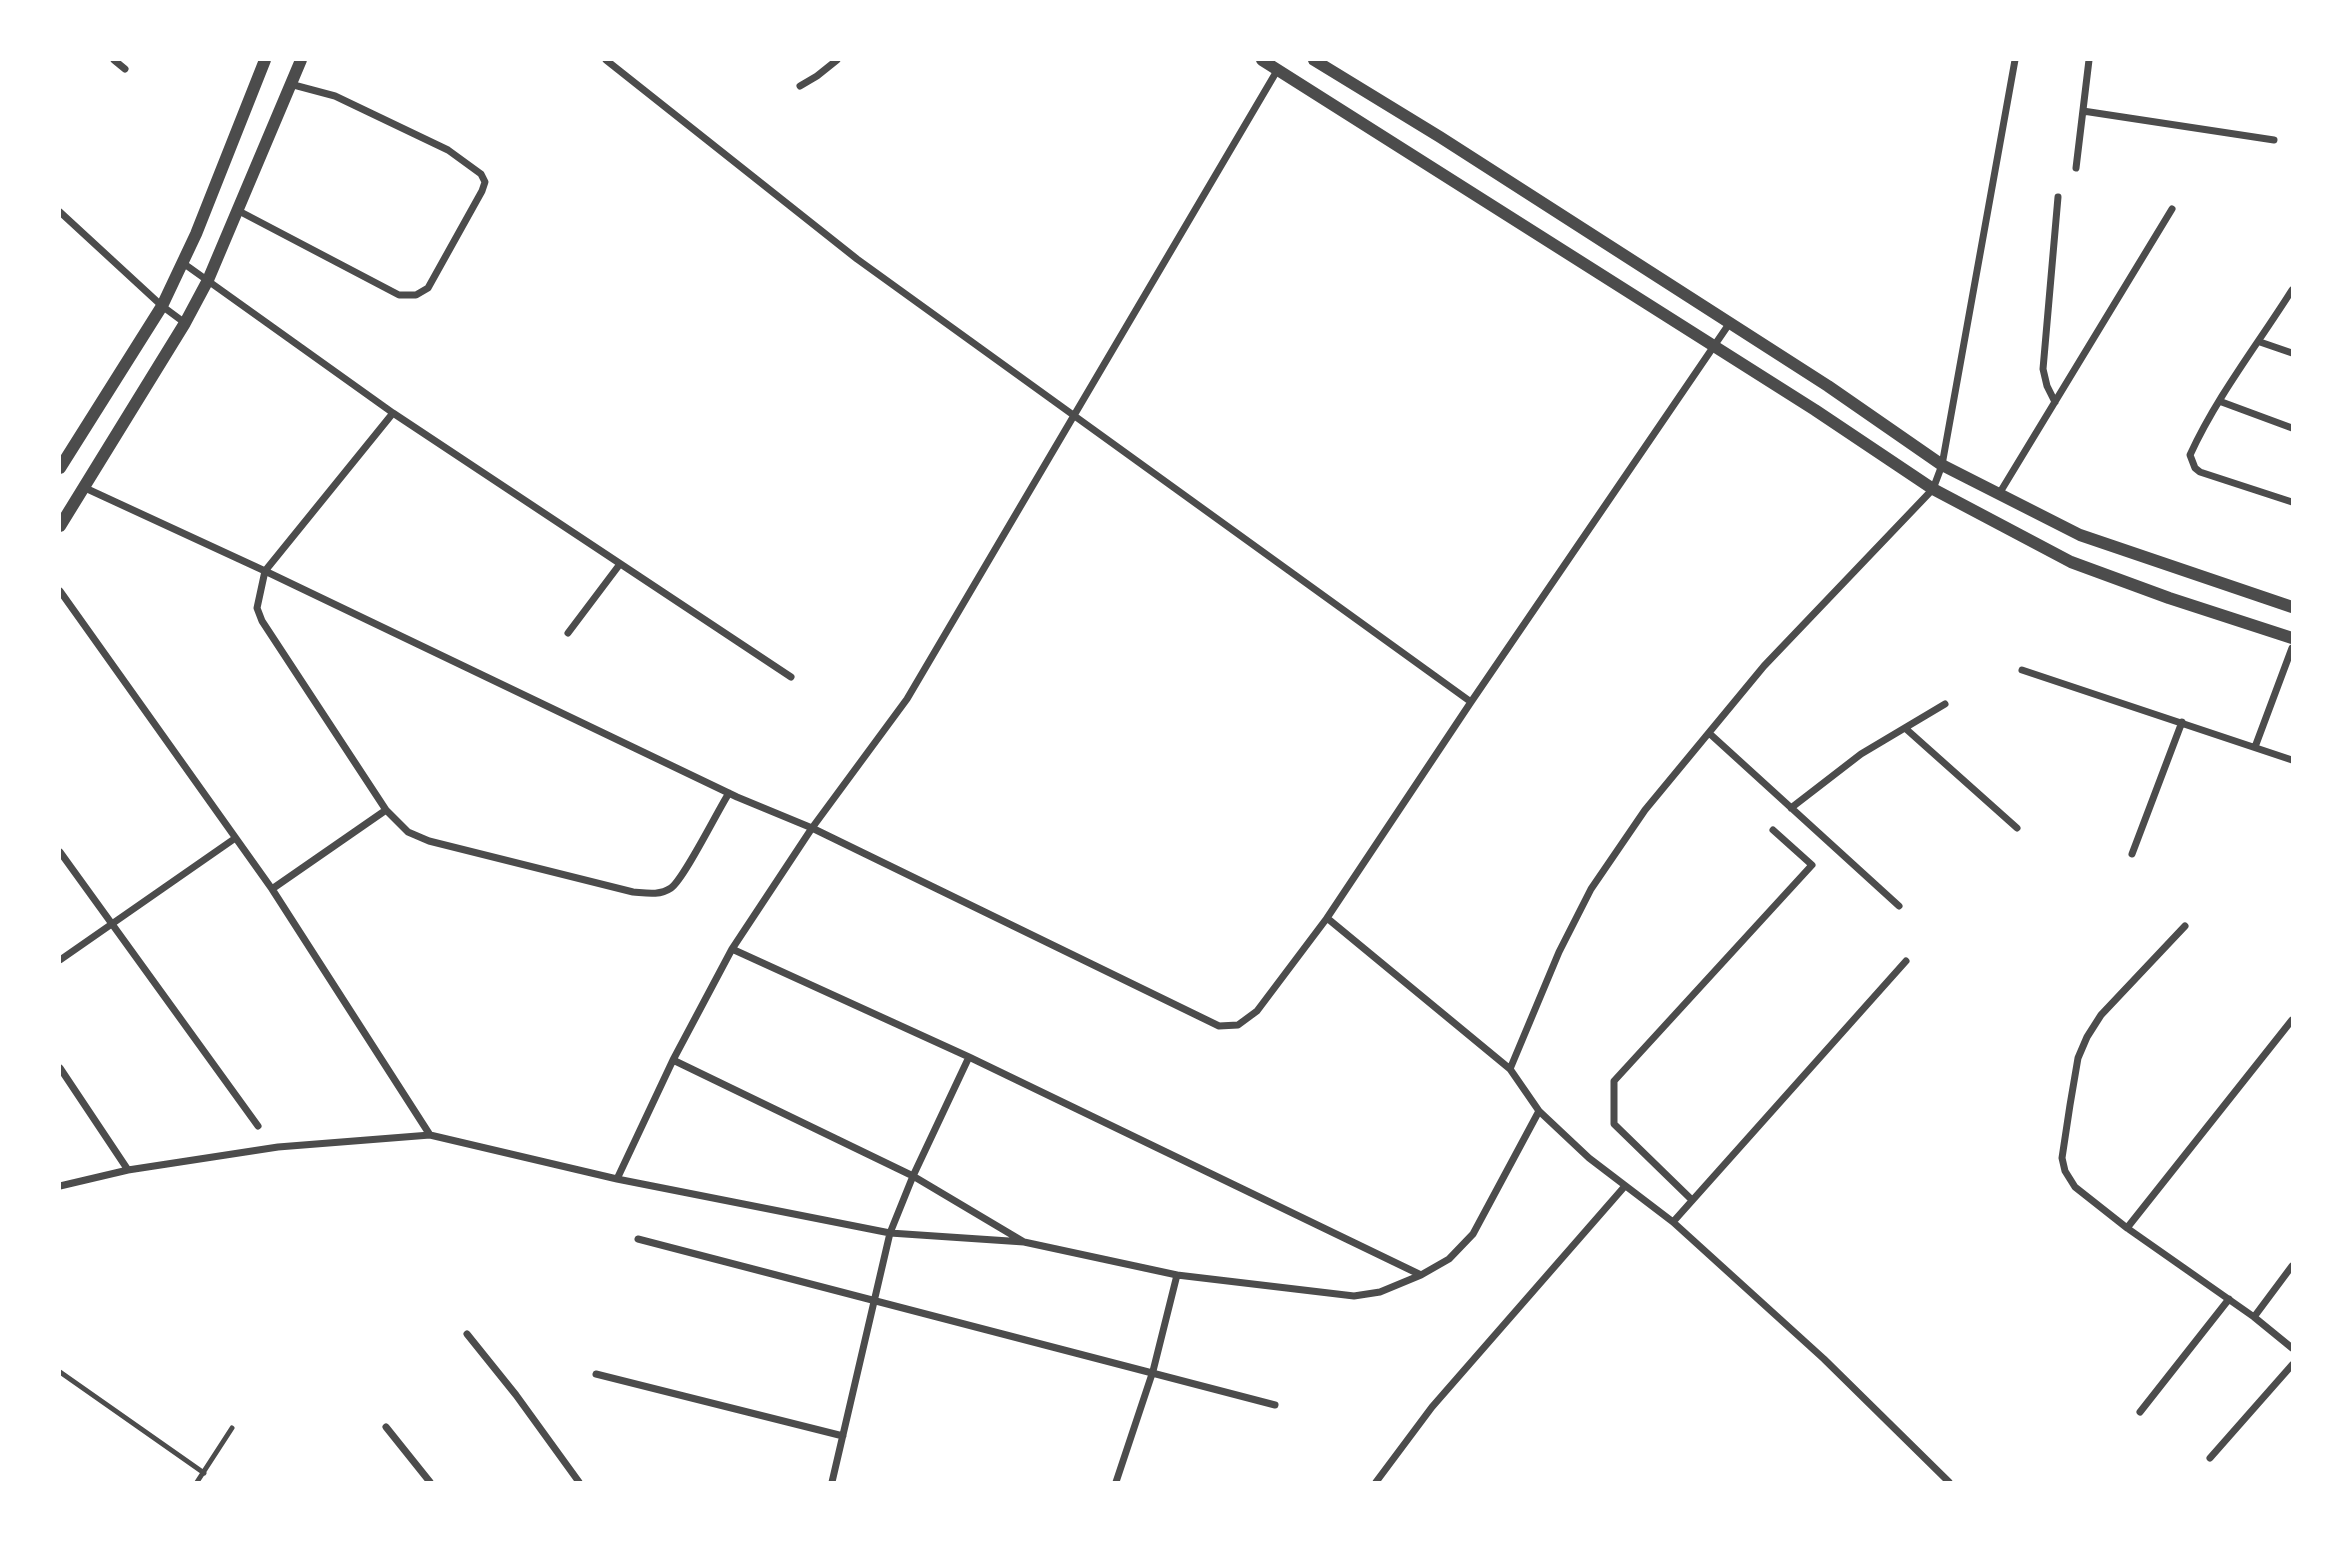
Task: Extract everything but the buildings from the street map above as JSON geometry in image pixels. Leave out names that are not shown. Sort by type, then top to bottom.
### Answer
[{"type":"street","points":[[114,60],[125,69]]},
{"type":"street","points":[[60,468],[162,306],[183,263],[265,60]]},
{"type":"street","points":[[60,526],[185,323],[208,280],[301,60]]},
{"type":"street","points":[[607,60],[857,259],[1471,702]]},
{"type":"street","points":[[800,86],[837,60]]},
{"type":"street","points":[[1262,60],[1815,410],[1933,489],[2071,562],[2169,598],[2292,638]]},
{"type":"street","points":[[1314,60],[1440,137],[1828,386],[1942,465],[2080,536],[2292,607]]},
{"type":"street","points":[[1510,1069],[1559,952],[1591,889],[1645,810],[1764,666],[1933,489],[1942,465],[2015,60]]},
{"type":"street","points":[[2076,168],[2089,60]]},
{"type":"street","points":[[617,1179],[673,1060],[732,948],[812,828],[907,699],[1278,69]]},
{"type":"street","points":[[237,210],[399,295],[416,295],[428,288],[482,191],[485,182],[481,174],[447,150],[335,96],[290,84]]},
{"type":"street","points":[[2083,111],[2274,141]]},
{"type":"street","points":[[2054,402],[2043,369],[2058,197]]},
{"type":"street","points":[[1998,494],[2172,209]]},
{"type":"street","points":[[60,212],[162,306],[185,323]]},
{"type":"street","points":[[183,263],[393,412],[791,677]]},
{"type":"street","points":[[2292,290],[2202,428],[2190,455],[2195,468],[2292,502]]},
{"type":"street","points":[[83,487],[729,793],[812,828],[1219,1026],[1238,1024],[1257,1011],[1326,918],[1729,324]]},
{"type":"street","points":[[2260,342],[2292,353]]},
{"type":"street","points":[[2219,401],[2292,428]]},
{"type":"street","points":[[393,412],[265,571],[257,608],[262,621],[386,810],[408,832],[429,841],[633,892],[654,894],[672,887],[683,873],[729,793]]},
{"type":"street","points":[[568,633],[620,564]]},
{"type":"street","points":[[60,591],[272,889],[430,1135]]},
{"type":"street","points":[[2255,747],[2292,648]]},
{"type":"street","points":[[2022,670],[2292,760]]},
{"type":"street","points":[[1791,807],[1861,754],[1945,704]]},
{"type":"street","points":[[2132,854],[2182,722]]},
{"type":"street","points":[[1905,728],[2017,828]]},
{"type":"street","points":[[1709,733],[1899,906]]},
{"type":"street","points":[[272,889],[386,810]]},
{"type":"street","points":[[1692,1200],[1614,1124],[1614,1081],[1812,865],[1773,830]]},
{"type":"street","points":[[60,960],[234,839]]},
{"type":"street","points":[[60,852],[258,1126]]},
{"type":"street","points":[[1326,918],[1510,1069],[1546,1118],[1589,1158],[1672,1222],[1824,1359],[1949,1482]]},
{"type":"street","points":[[2185,926],[2101,1015],[2087,1037],[2078,1058],[2062,1158],[2065,1171],[2075,1187],[2127,1228],[2254,1317],[2292,1348]]},
{"type":"street","points":[[732,948],[969,1057],[1421,1275]]},
{"type":"street","points":[[1672,1222],[1906,961]]},
{"type":"street","points":[[2127,1228],[2292,1020]]},
{"type":"street","points":[[832,1482],[890,1233],[913,1176],[969,1057]]},
{"type":"street","points":[[673,1060],[913,1176],[1024,1242]]},
{"type":"street","points":[[60,1069],[128,1170]]},
{"type":"street","points":[[60,1186],[128,1170],[278,1147],[430,1135],[617,1179],[890,1233],[1024,1242],[1177,1275],[1354,1296],[1380,1292],[1421,1275],[1448,1259],[1473,1234],[1539,1111]]},
{"type":"street","points":[[1376,1482],[1432,1407],[1625,1186]]},
{"type":"street","points":[[638,1239],[1153,1371],[1275,1405]]},
{"type":"street","points":[[2254,1317],[2292,1266]]},
{"type":"street","points":[[1116,1482],[1153,1371],[1177,1275]]},
{"type":"street","points":[[2140,1412],[2229,1299]]},
{"type":"street","points":[[467,1334],[516,1395],[579,1482]]},
{"type":"street","points":[[2210,1458],[2292,1365]]},
{"type":"street","points":[[596,1374],[844,1436]]},
{"type":"street","points":[[386,1427],[430,1482]]},
{"type":"lane","points":[[60,1372],[204,1473]]},
{"type":"lane","points":[[197,1482],[232,1428]]}]
